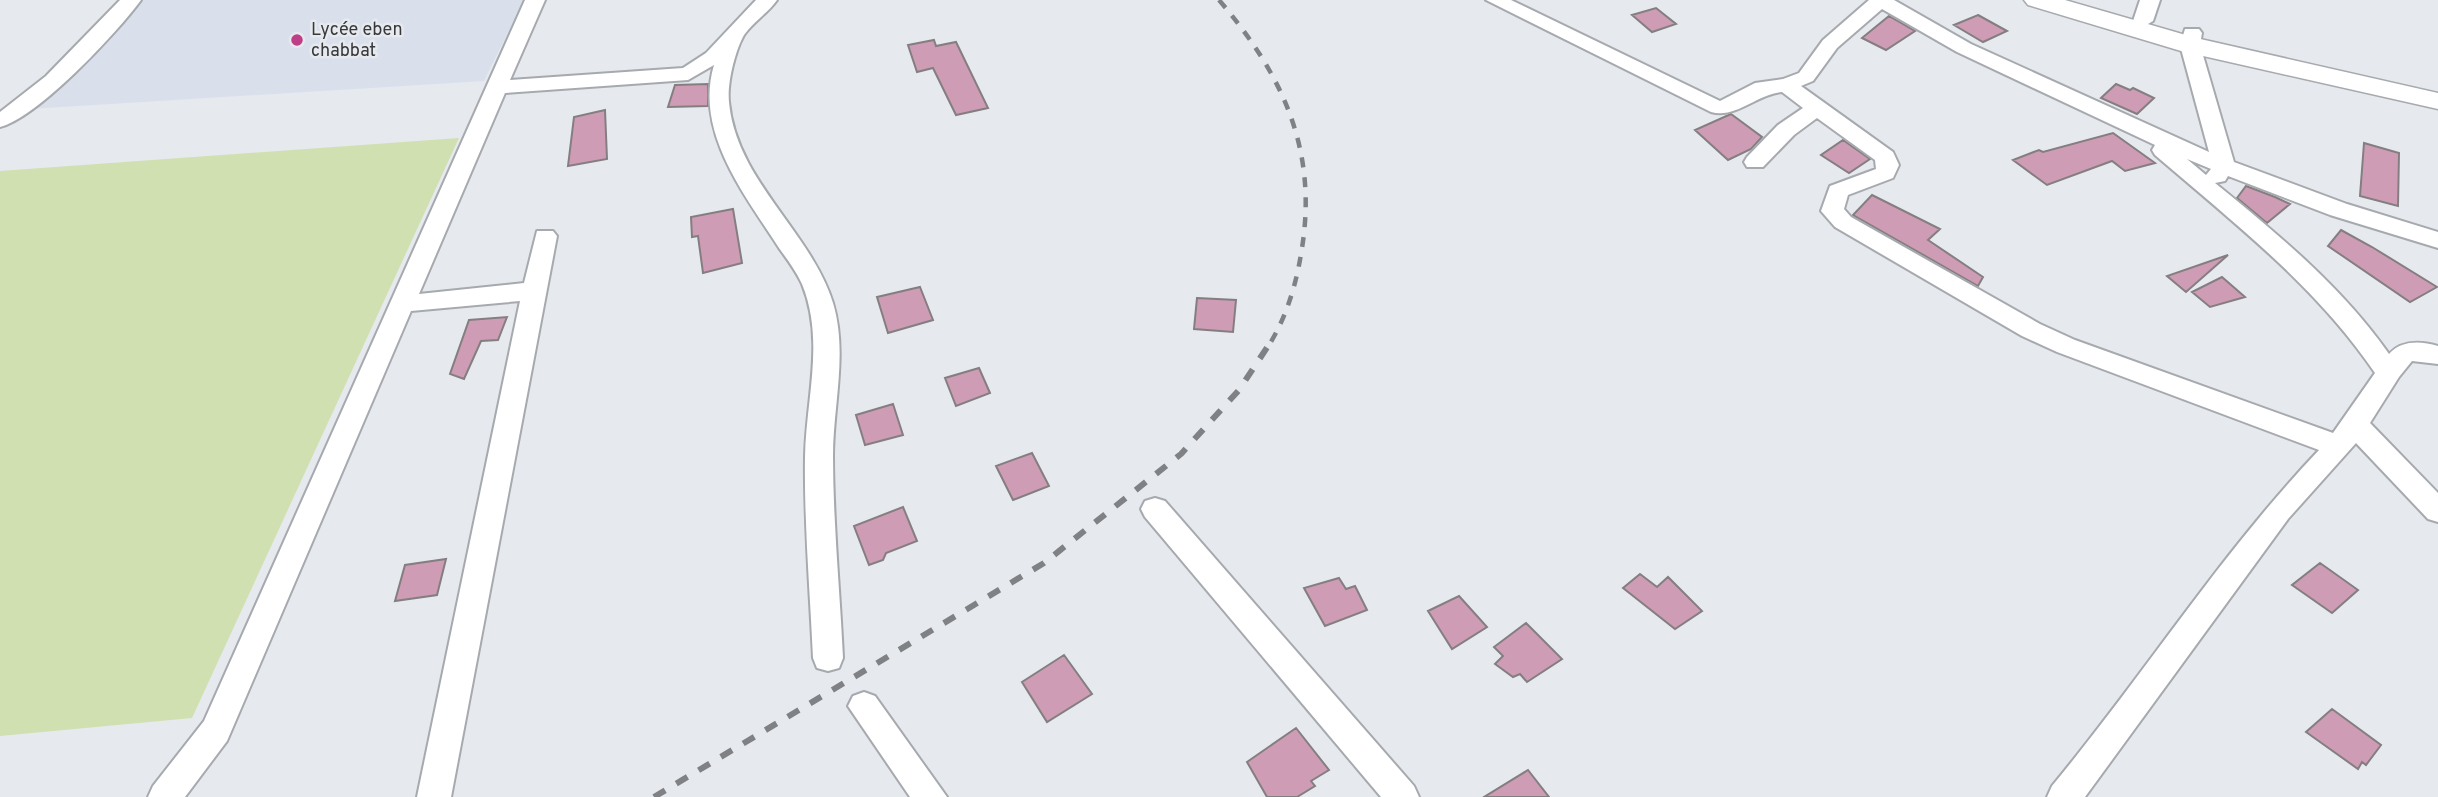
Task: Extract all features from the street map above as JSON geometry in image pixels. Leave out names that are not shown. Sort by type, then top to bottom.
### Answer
[{"type":"main road","points":[[2037,0],[2438,101]]},
{"type":"main road","points":[[2074,0],[2147,10],[2191,39],[2438,90]]},
{"type":"street","points":[[0,121],[41,90],[93,43],[131,0]]},
{"type":"street","points":[[165,797],[216,731],[535,0]]},
{"type":"street","points":[[496,88],[688,74],[705,65],[767,0]]},
{"type":"street","points":[[1496,0],[1709,106],[1725,107],[1762,87],[1786,85],[1806,77],[1830,44],[1881,0],[1939,36],[2144,134],[2346,213],[2438,240]]},
{"type":"street","points":[[735,33],[718,98],[719,118],[730,146],[813,282],[823,306],[828,334],[828,374],[819,453],[828,658]]},
{"type":"street","points":[[2191,39],[2224,167]]},
{"type":"street","points":[[1786,85],[1869,144],[1885,158],[1888,165],[1885,173],[1838,191],[1832,211],[1843,222],[2031,330],[2066,346],[2347,435],[2438,511]]},
{"type":"street","points":[[1755,162],[1786,130],[1818,107]]},
{"type":"street","points":[[2144,134],[2305,273],[2366,337],[2388,372]]},
{"type":"street","points":[[2207,189],[2224,167]]},
{"type":"street","points":[[434,797],[545,236]]},
{"type":"street","points":[[401,304],[532,291]]},
{"type":"street","points":[[2064,797],[2278,511],[2347,435],[2379,391],[2388,372],[2405,353],[2422,351],[2438,355]]},
{"type":"street","points":[[1155,509],[1389,793]]},
{"type":"street","points":[[864,706],[930,797]]},
{"type":"shaded area","name":"Lycée eben chabbat","points":[[126,0],[524,0],[484,81],[29,109]]},
{"type":"green space","points":[[459,138],[192,718],[0,736],[0,171]]},
{"type":"building","points":[[1656,8],[1676,24],[1652,32],[1632,15]]},
{"type":"building","points":[[1978,15],[2007,31],[1983,42],[1954,25]]},
{"type":"building","points":[[1889,16],[1915,31],[1886,50],[1862,38]]},
{"type":"building","points":[[934,40],[936,46],[956,42],[988,108],[956,115],[933,68],[917,72],[908,45]]},
{"type":"building","points":[[708,84],[708,106],[668,107],[675,85]]},
{"type":"building","points":[[2116,84],[2130,90],[2133,88],[2154,98],[2137,114],[2101,98]]},
{"type":"building","points":[[605,110],[607,159],[568,166],[574,117]]},
{"type":"building","points":[[1731,114],[1762,137],[1751,149],[1728,160],[1695,130]]},
{"type":"building","points":[[2113,133],[2155,163],[2125,171],[2112,161],[2047,185],[2013,160],[2039,150],[2043,152]]},
{"type":"building","points":[[1843,140],[1870,159],[1849,173],[1821,155]]},
{"type":"building","points":[[2364,143],[2399,153],[2398,206],[2360,196]]},
{"type":"building","points":[[2246,186],[2290,204],[2267,223],[2237,198]]},
{"type":"building","points":[[1872,195],[1940,229],[1928,240],[1983,277],[1978,286],[1853,215]]},
{"type":"building","points":[[733,209],[742,263],[703,273],[698,236],[692,237],[691,217]]},
{"type":"building","points":[[2341,230],[2437,287],[2410,302],[2328,246]]},
{"type":"building","points":[[2228,255],[2186,292],[2167,276]]},
{"type":"building","points":[[2222,277],[2245,297],[2210,307],[2192,292]]},
{"type":"building","points":[[920,287],[933,320],[888,333],[877,297]]},
{"type":"building","points":[[1197,298],[1236,300],[1233,332],[1194,329]]},
{"type":"building","points":[[507,317],[498,340],[481,341],[464,379],[450,374],[469,320]]},
{"type":"building","points":[[979,368],[990,393],[956,406],[945,378]]},
{"type":"building","points":[[893,404],[903,435],[865,445],[856,415]]},
{"type":"building","points":[[1032,453],[1049,486],[1013,500],[996,466]]},
{"type":"building","points":[[903,507],[917,541],[886,553],[883,560],[869,565],[854,526]]},
{"type":"building","points":[[446,559],[437,595],[395,601],[405,565]]},
{"type":"building","points":[[2320,563],[2358,590],[2332,613],[2292,585]]},
{"type":"building","points":[[1640,574],[1657,587],[1668,577],[1702,611],[1675,629],[1623,588]]},
{"type":"building","points":[[1339,578],[1346,589],[1355,586],[1367,610],[1325,626],[1304,588]]},
{"type":"building","points":[[1459,596],[1487,627],[1452,649],[1428,611]]},
{"type":"building","points":[[1526,623],[1562,659],[1527,682],[1520,674],[1513,677],[1495,664],[1503,656],[1494,647]]},
{"type":"building","points":[[1064,655],[1092,694],[1047,722],[1022,682]]},
{"type":"building","points":[[2332,709],[2381,745],[2366,765],[2362,762],[2358,769],[2306,732]]},
{"type":"building","points":[[1296,728],[1329,770],[1311,781],[1315,786],[1297,797],[1267,797],[1247,762]]},
{"type":"building","points":[[1528,770],[1549,797],[1484,797]]},
{"type":"railway","points":[[1219,0],[1262,58],[1278,87],[1300,149],[1305,182],[1305,217],[1296,278],[1290,301],[1269,345]]},
{"type":"railway","points":[[654,797],[1044,563],[1181,454],[1239,390],[1270,343]]},
{"type":"place","name":"Lycée eben chabbat","points":[[297,40]]}]
